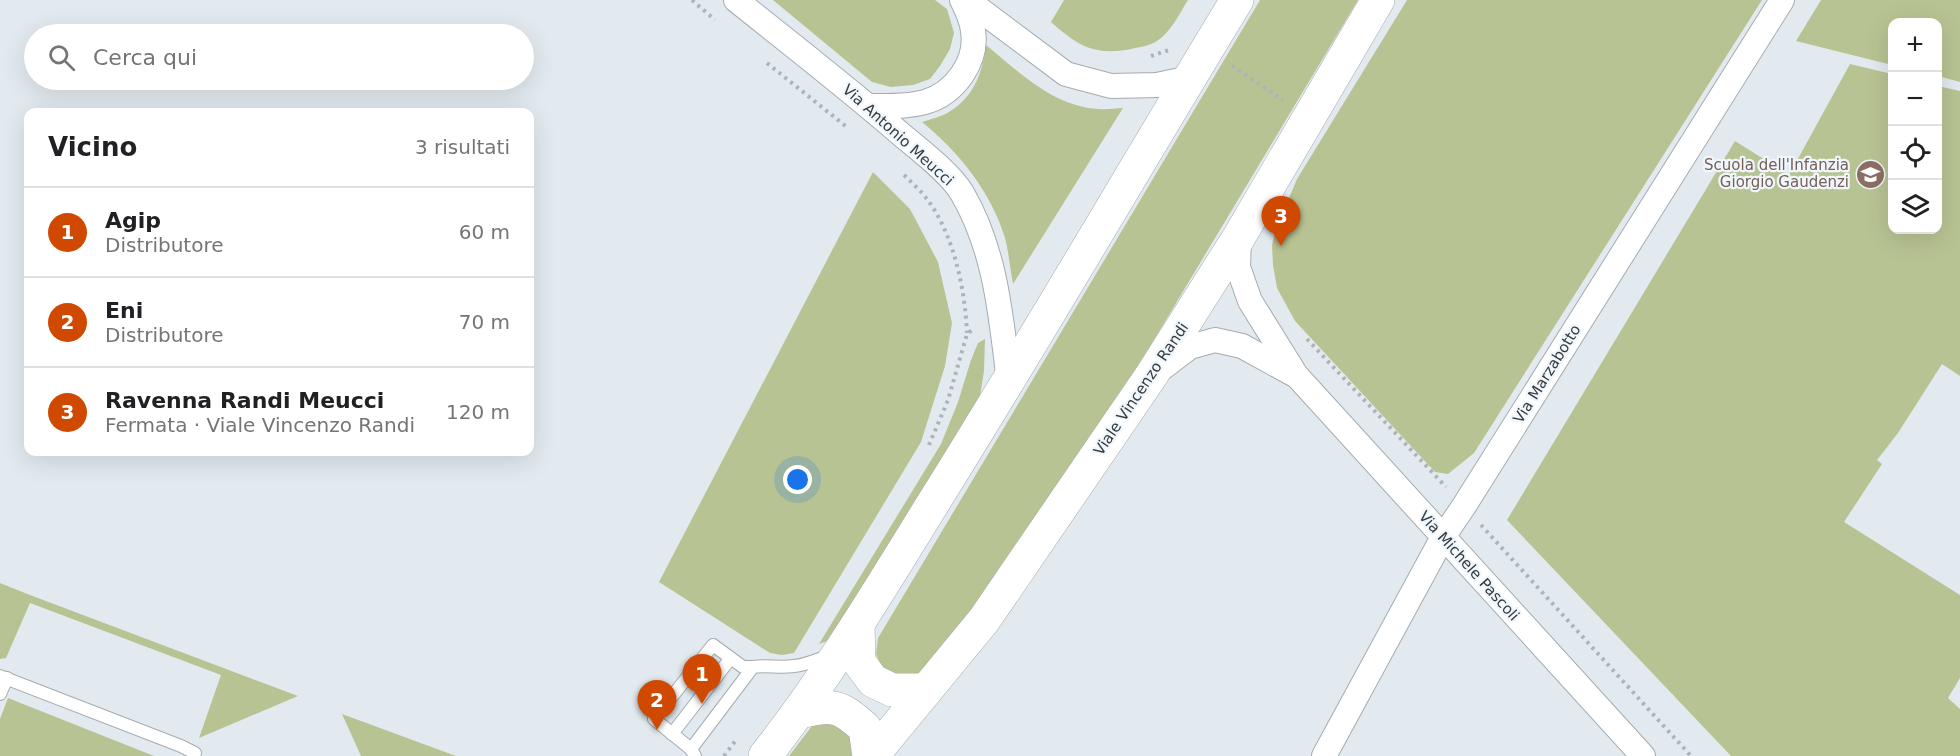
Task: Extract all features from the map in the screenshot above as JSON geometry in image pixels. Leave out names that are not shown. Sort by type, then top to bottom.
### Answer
[{"type":"street","name":"Via Antonio Meucci","points":[[736,0],[869,106],[933,162],[961,191],[980,230],[992,265],[1009,382]]},
{"type":"street","points":[[869,106],[926,102],[946,92],[962,76],[972,56],[974,33],[962,0]]},
{"type":"street","points":[[967,0],[1066,74],[1111,86],[1157,85],[1190,78]]},
{"type":"street","points":[[765,756],[800,712],[858,624],[1009,382],[1237,0]]},
{"type":"street","name":"Viale Vincenzo Randi","points":[[871,756],[984,620],[1151,376],[1239,237],[1378,0]]},
{"type":"street","name":"Via Marzabotto","points":[[1324,756],[1443,537],[1782,0]]},
{"type":"street","name":"Via Michele Pascoli","points":[[1239,237],[1238,267],[1250,302],[1296,375],[1643,756]]},
{"type":"street","name":"Via Michele Pascoli","points":[[1151,376],[1190,347],[1215,340],[1242,346],[1296,375]]},
{"type":"street","points":[[858,624],[859,662],[873,681],[892,690],[926,690]]},
{"type":"street","points":[[800,712],[825,706],[848,713],[865,728],[871,756]]},
{"type":"lane","points":[[753,667],[693,752],[654,719],[713,645],[743,667],[798,666],[840,651]]},
{"type":"lane","points":[[672,734],[730,658]]},
{"type":"lane","points":[[0,694],[3,677],[195,753]]},
{"type":"path","points":[[692,0],[719,22]]},
{"type":"path","points":[[1145,58],[1179,47],[1157,85]]},
{"type":"path","points":[[764,60],[854,133]]},
{"type":"path","points":[[1224,61],[1284,100]]},
{"type":"path","points":[[899,170],[927,199],[943,228],[958,269],[966,313],[967,334],[948,400],[923,455]]},
{"type":"path","points":[[967,334],[1000,311]]},
{"type":"path","points":[[724,756],[738,738]]},
{"type":"green space","points":[[773,0],[935,0],[947,9],[954,33],[950,49],[930,79],[913,85],[891,87],[872,82]]},
{"type":"green space","points":[[1064,0],[1188,0],[1171,27],[1157,41],[1131,49],[1107,51],[1078,43],[1051,22]]},
{"type":"green space","points":[[1260,0],[1358,0],[1101,428],[927,672],[913,678],[897,677],[882,668],[876,654],[878,638]]},
{"type":"green space","points":[[1407,0],[1762,0],[1474,453],[1448,474],[1435,472],[1295,321],[1277,288],[1273,265],[1272,245],[1276,229],[1297,179]]},
{"type":"green space","points":[[1821,0],[1960,0],[1960,82],[1942,77],[1942,18],[1888,18],[1888,64],[1796,41]]},
{"type":"green space","points":[[986,45],[1024,77],[1067,102],[1099,109],[1123,108],[1013,284],[1005,238],[991,205],[961,160],[922,122],[946,114],[965,99],[980,74]]},
{"type":"green space","points":[[1850,64],[1888,73],[1888,234],[1942,234],[1942,87],[1960,91],[1960,376],[1942,364],[1898,433],[1877,460],[1882,464],[1844,522],[1960,595],[1960,678],[1948,698],[1960,709],[1960,756],[1731,756],[1507,520],[1735,141],[1789,175]]},
{"type":"green space","points":[[873,172],[910,209],[938,262],[952,323],[945,366],[921,442],[794,653],[782,655],[770,653],[659,582]]},
{"type":"green space","points":[[985,339],[984,371],[980,396],[830,640],[819,644],[941,444],[978,343]]},
{"type":"green space","points":[[0,583],[298,696],[199,738],[221,675],[30,603],[6,658],[0,659]]},
{"type":"green space","points":[[8,698],[154,756],[0,756],[0,719]]},
{"type":"green space","points":[[342,714],[456,756],[361,756]]},
{"type":"green space","points":[[826,720],[852,731],[854,756],[789,756],[812,726]]},
{"type":"place","name":"Scuola dell'Infanzia Giorgio Gaudenzi","points":[[1870,174]]},
{"type":"place","name":"Ravenna Randi Meucci","points":[[1281,246]]},
{"type":"place","name":"Agip","points":[[702,704]]},
{"type":"place","name":"Eni","points":[[657,730]]}]
